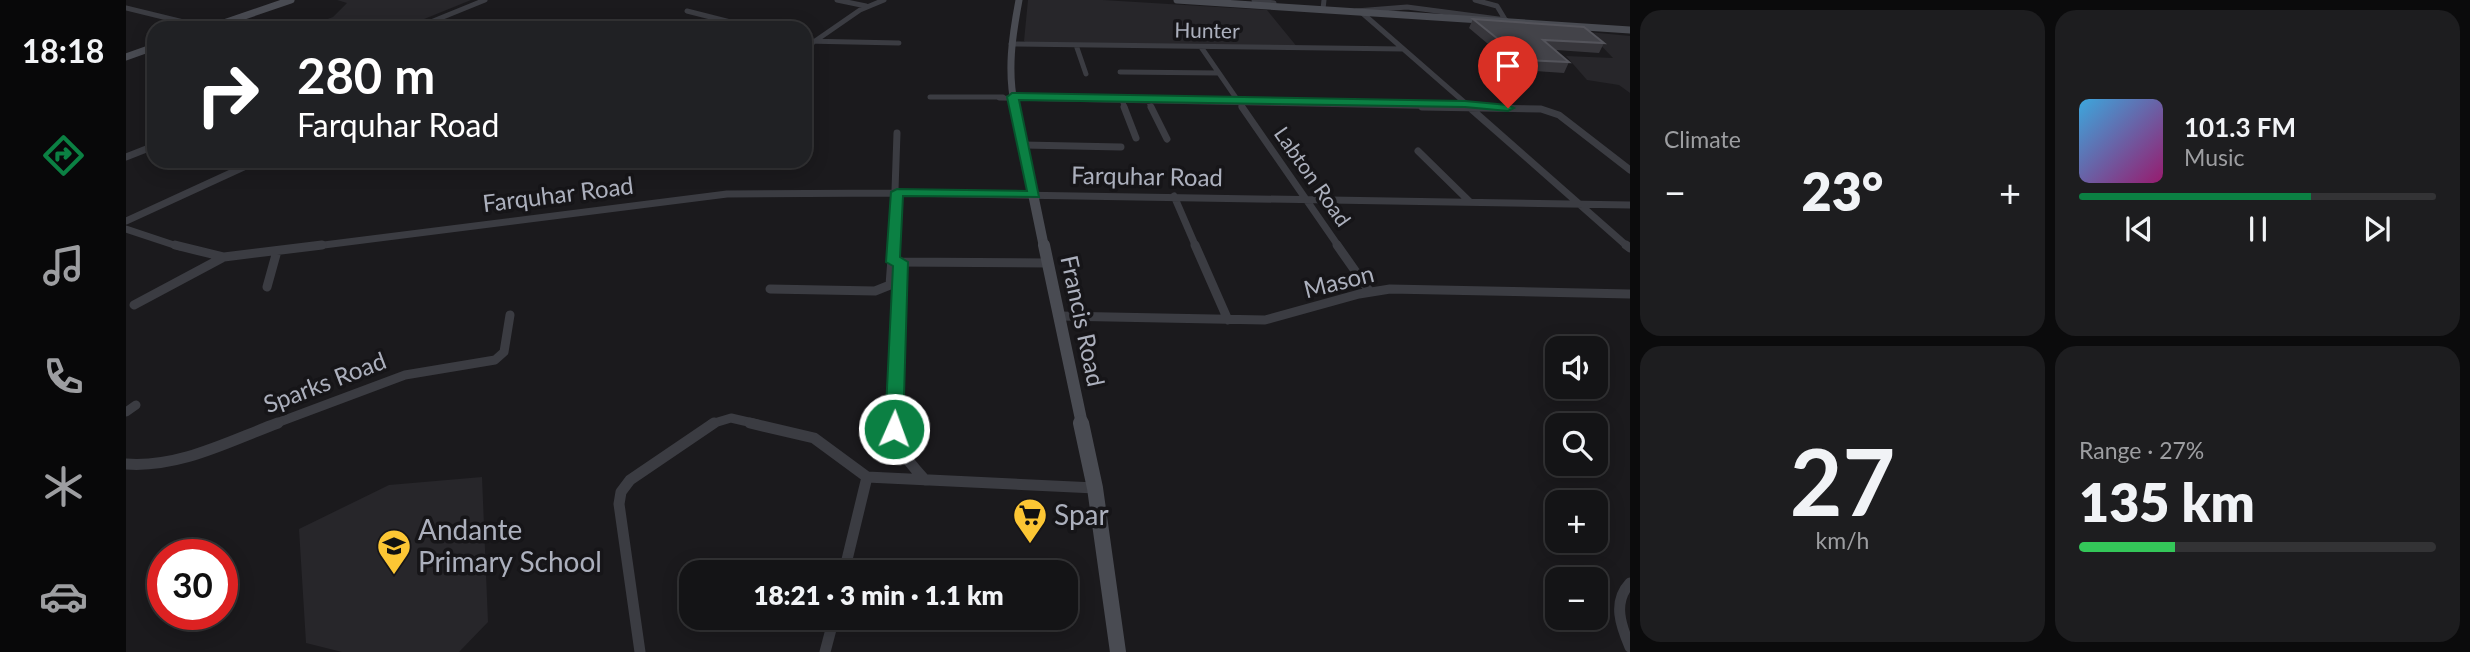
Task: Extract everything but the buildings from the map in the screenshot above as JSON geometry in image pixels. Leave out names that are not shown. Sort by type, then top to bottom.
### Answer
[{"type":"street","points":[[229,21],[290,0]]},
{"type":"street","points":[[433,21],[485,0]]},
{"type":"street","points":[[837,0],[866,6]]},
{"type":"street","points":[[812,39],[866,6],[884,0]]},
{"type":"street","name":"Francis Road","points":[[1019,0],[1009,74],[1095,488],[1118,652]]},
{"type":"street","points":[[1177,0],[1630,30]]},
{"type":"street","points":[[1206,0],[1221,2]]},
{"type":"street","points":[[1254,0],[1274,3]]},
{"type":"street","points":[[1323,9],[1324,0]]},
{"type":"street","points":[[1475,0],[1496,5],[1506,20]]},
{"type":"street","points":[[126,8],[180,21]]},
{"type":"street","points":[[687,11],[726,21]]},
{"type":"street","points":[[1358,11],[1630,248]]},
{"type":"street","points":[[812,41],[899,43]]},
{"type":"street","name":"Hunter","points":[[1011,44],[1403,49]]},
{"type":"street","points":[[1076,45],[1086,74]]},
{"type":"street","name":"Labton Road","points":[[1201,47],[1370,292]]},
{"type":"street","points":[[126,57],[147,50]]},
{"type":"street","points":[[1120,72],[1219,74]]},
{"type":"street","points":[[930,97],[1468,106],[1552,111],[1630,170]]},
{"type":"street","points":[[1122,100],[1136,138]]},
{"type":"street","points":[[1148,101],[1167,139]]},
{"type":"street","points":[[897,133],[895,435],[903,456],[925,480]]},
{"type":"street","points":[[1024,145],[1121,147]]},
{"type":"street","points":[[126,157],[147,149]]},
{"type":"street","points":[[1418,151],[1470,202]]},
{"type":"street","points":[[126,221],[242,168]]},
{"type":"street","name":"Farquhar Road","points":[[126,229],[206,255],[224,257],[716,195],[897,192],[1630,205]]},
{"type":"street","points":[[1174,197],[1227,320]]},
{"type":"street","points":[[267,287],[278,251]]},
{"type":"street","points":[[134,305],[224,257]]},
{"type":"street","points":[[897,262],[1048,263]]},
{"type":"street","points":[[770,289],[875,291],[884,289],[892,281],[897,262]]},
{"type":"street","name":"Mason","points":[[1059,316],[1227,320],[1275,318],[1370,292],[1398,289],[1630,294]]},
{"type":"street","name":"Sparks Road","points":[[126,464],[153,466],[177,461],[396,378],[495,360],[504,352],[510,315]]},
{"type":"street","points":[[126,412],[136,405]]},
{"type":"street","points":[[640,652],[619,498],[630,480],[716,421],[731,418],[814,438],[867,477],[1095,488]]},
{"type":"street","points":[[847,560],[867,477]]},
{"type":"street","points":[[1630,583],[1626,586],[1619,607],[1620,621],[1630,647]]},
{"type":"street","points":[[825,652],[831,630]]},
{"type":"shaded area","points":[[337,0],[471,0],[419,21],[322,21],[333,17],[347,3]]},
{"type":"shaded area","points":[[1028,0],[1103,0],[1267,10],[1298,48],[1028,44],[1024,41]]},
{"type":"shaded area","points":[[1588,32],[1630,36],[1630,93],[1619,85],[1587,80],[1566,56],[1613,58]]},
{"type":"shaded area","name":"Andante Primary School","points":[[482,477],[488,622],[459,652],[342,652],[306,643],[299,529],[389,485]]},
{"type":"place","name":"Spar","points":[[1030,545]]},
{"type":"place","name":"Andante Primary School","points":[[394,576]]},
{"type":"route","points":[[894,429],[901,262],[893,262],[897,192],[1035,195],[1012,97],[1465,104],[1508,108]]}]
